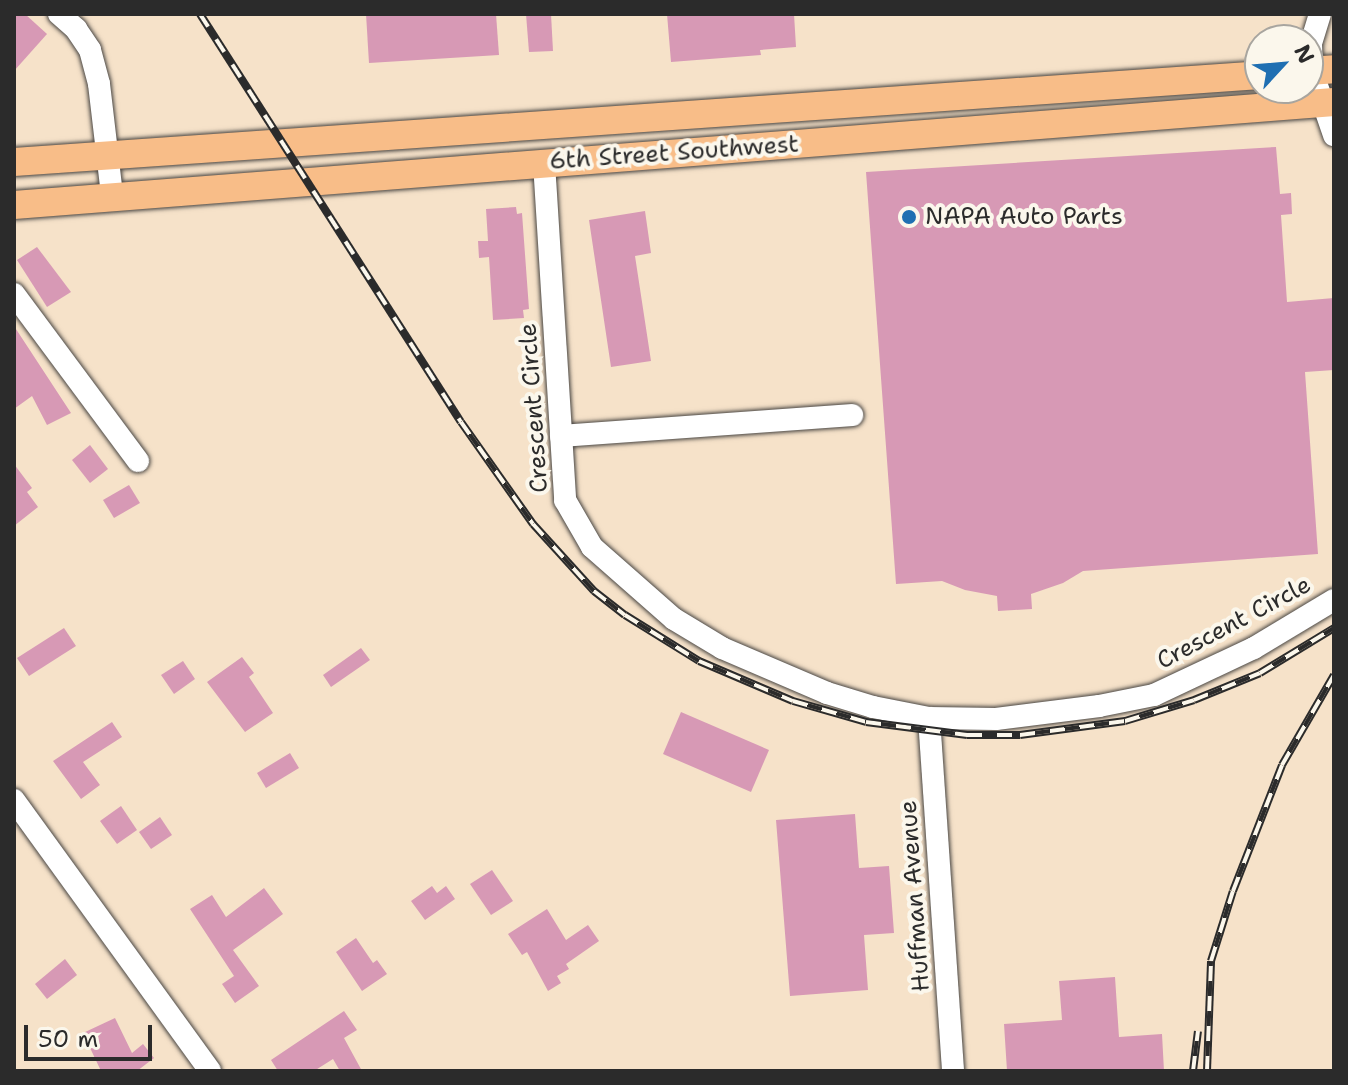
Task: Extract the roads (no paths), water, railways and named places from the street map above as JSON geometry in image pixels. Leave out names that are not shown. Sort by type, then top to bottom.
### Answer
[{"type":"main road","name":"6th Street Southwest","points":[[14,162],[1244,76]]},
{"type":"main road","name":"6th Street Southwest","points":[[14,205],[1328,102]]},
{"type":"street","points":[[59,14],[76,29],[90,50],[99,84],[112,195]]},
{"type":"street","points":[[1328,102],[1334,135]]},
{"type":"street","name":"Crescent Circle","points":[[544,163],[565,500],[592,547],[674,619],[722,648],[827,693],[929,718],[1009,717],[1099,706],[1154,695],[1254,648],[1334,600]]},
{"type":"street","points":[[14,294],[138,461]]},
{"type":"street","points":[[561,436],[852,415]]},
{"type":"street","name":"Huffman Avenue","points":[[929,718],[953,1071]]},
{"type":"street","points":[[14,800],[210,1071]]},
{"type":"railway","points":[[200,14],[461,422],[533,524],[594,591],[625,615],[699,661],[793,701],[866,722],[967,735],[1020,735],[1125,721],[1194,700],[1260,673],[1334,628]]},
{"type":"railway","points":[[1207,1071],[1211,961],[1233,891],[1282,765],[1334,675]]},
{"type":"railway","points":[[1193,1071],[1198,1031]]},
{"type":"place","name":"NAPA Auto Parts","points":[[909,217]]}]
